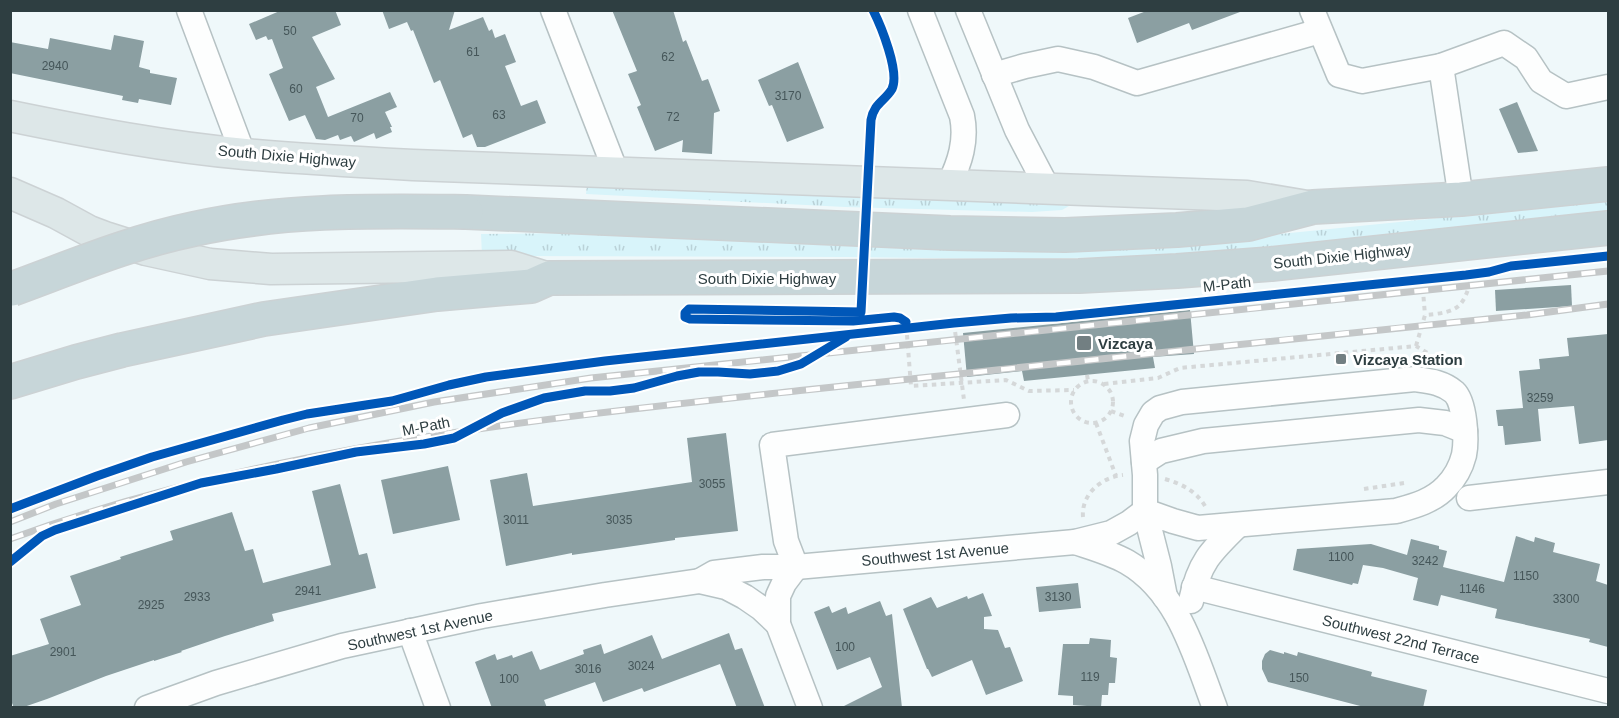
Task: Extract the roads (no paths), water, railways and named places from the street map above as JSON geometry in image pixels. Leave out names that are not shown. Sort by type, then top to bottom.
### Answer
[{"type":"highway","name":"South Dixie Highway","points":[[1313,207],[1461,199],[1608,184]]},
{"type":"highway","points":[[11,290],[128,247],[193,229],[234,221],[328,212],[466,212],[950,233],[1065,235],[1248,224],[1313,207]]},
{"type":"highway","name":"South Dixie Highway","points":[[549,278],[1079,276],[1271,264],[1608,228]]},
{"type":"highway","points":[[10,382],[122,350],[264,319],[437,294],[531,286],[549,278]]},
{"type":"main road","name":"South Dixie Highway","points":[[10,116],[133,139],[243,154],[413,165],[1247,196],[1313,207]]},
{"type":"main road","name":"South Dixie Highway","points":[[10,193],[56,213],[89,231],[125,244],[210,264],[242,268],[511,266],[549,278]]},
{"type":"main road","points":[[10,213],[89,231]]},
{"type":"street","points":[[189,10],[243,154]]},
{"type":"street","points":[[553,10],[616,172]]},
{"type":"street","points":[[921,10],[964,125],[963,150],[949,185]]},
{"type":"street","points":[[968,10],[1017,130],[1048,189]]},
{"type":"street","points":[[994,75],[1058,59],[1094,67],[1137,83],[1316,21],[1339,75],[1362,81],[1441,66],[1504,43],[1526,58],[1541,81],[1566,96],[1608,87]]},
{"type":"street","points":[[1441,66],[1461,199]]},
{"type":"street","points":[[1145,511],[1198,528],[1396,511],[1418,505],[1446,488],[1460,467],[1465,453],[1463,411],[1455,393],[1437,382],[1414,380],[1194,400],[1170,404],[1153,413],[1146,425],[1135,468],[1145,511],[1159,566],[1165,597],[1185,630],[1215,708]]},
{"type":"street","points":[[810,708],[778,624],[778,596],[796,567],[786,541],[772,445],[1007,415]]},
{"type":"street","points":[[1135,468],[1161,451],[1170,448],[1226,438],[1419,420],[1445,423],[1465,431]]},
{"type":"street","points":[[1469,498],[1608,482]]},
{"type":"street","name":"Southwest 1st Avenue","points":[[147,708],[216,683],[289,661],[342,646],[410,631],[527,608],[700,581],[714,573],[1075,542],[1111,533],[1145,511]]},
{"type":"street","points":[[1185,630],[1194,588],[1203,563],[1238,525]]},
{"type":"street","name":"Southwest 1st Avenue","points":[[1075,542],[1104,551],[1128,563],[1149,579],[1165,597]]},
{"type":"street","name":"Southwest 1st Avenue","points":[[700,581],[726,587],[745,597],[778,624]]},
{"type":"street","name":"Southwest 22nd Terrace","points":[[1194,588],[1608,691]]},
{"type":"street","points":[[410,631],[438,708]]},
{"type":"railway","points":[[10,522],[56,504],[186,462],[309,428],[434,402],[591,378],[1608,271]]},
{"type":"railway","points":[[10,539],[107,507],[205,481],[403,440],[503,425],[704,401],[1527,315],[1608,304]]},
{"type":"place","name":"Vizcaya","points":[[1084,343]]},
{"type":"place","name":"Vizcaya Station","points":[[1341,359]]}]
